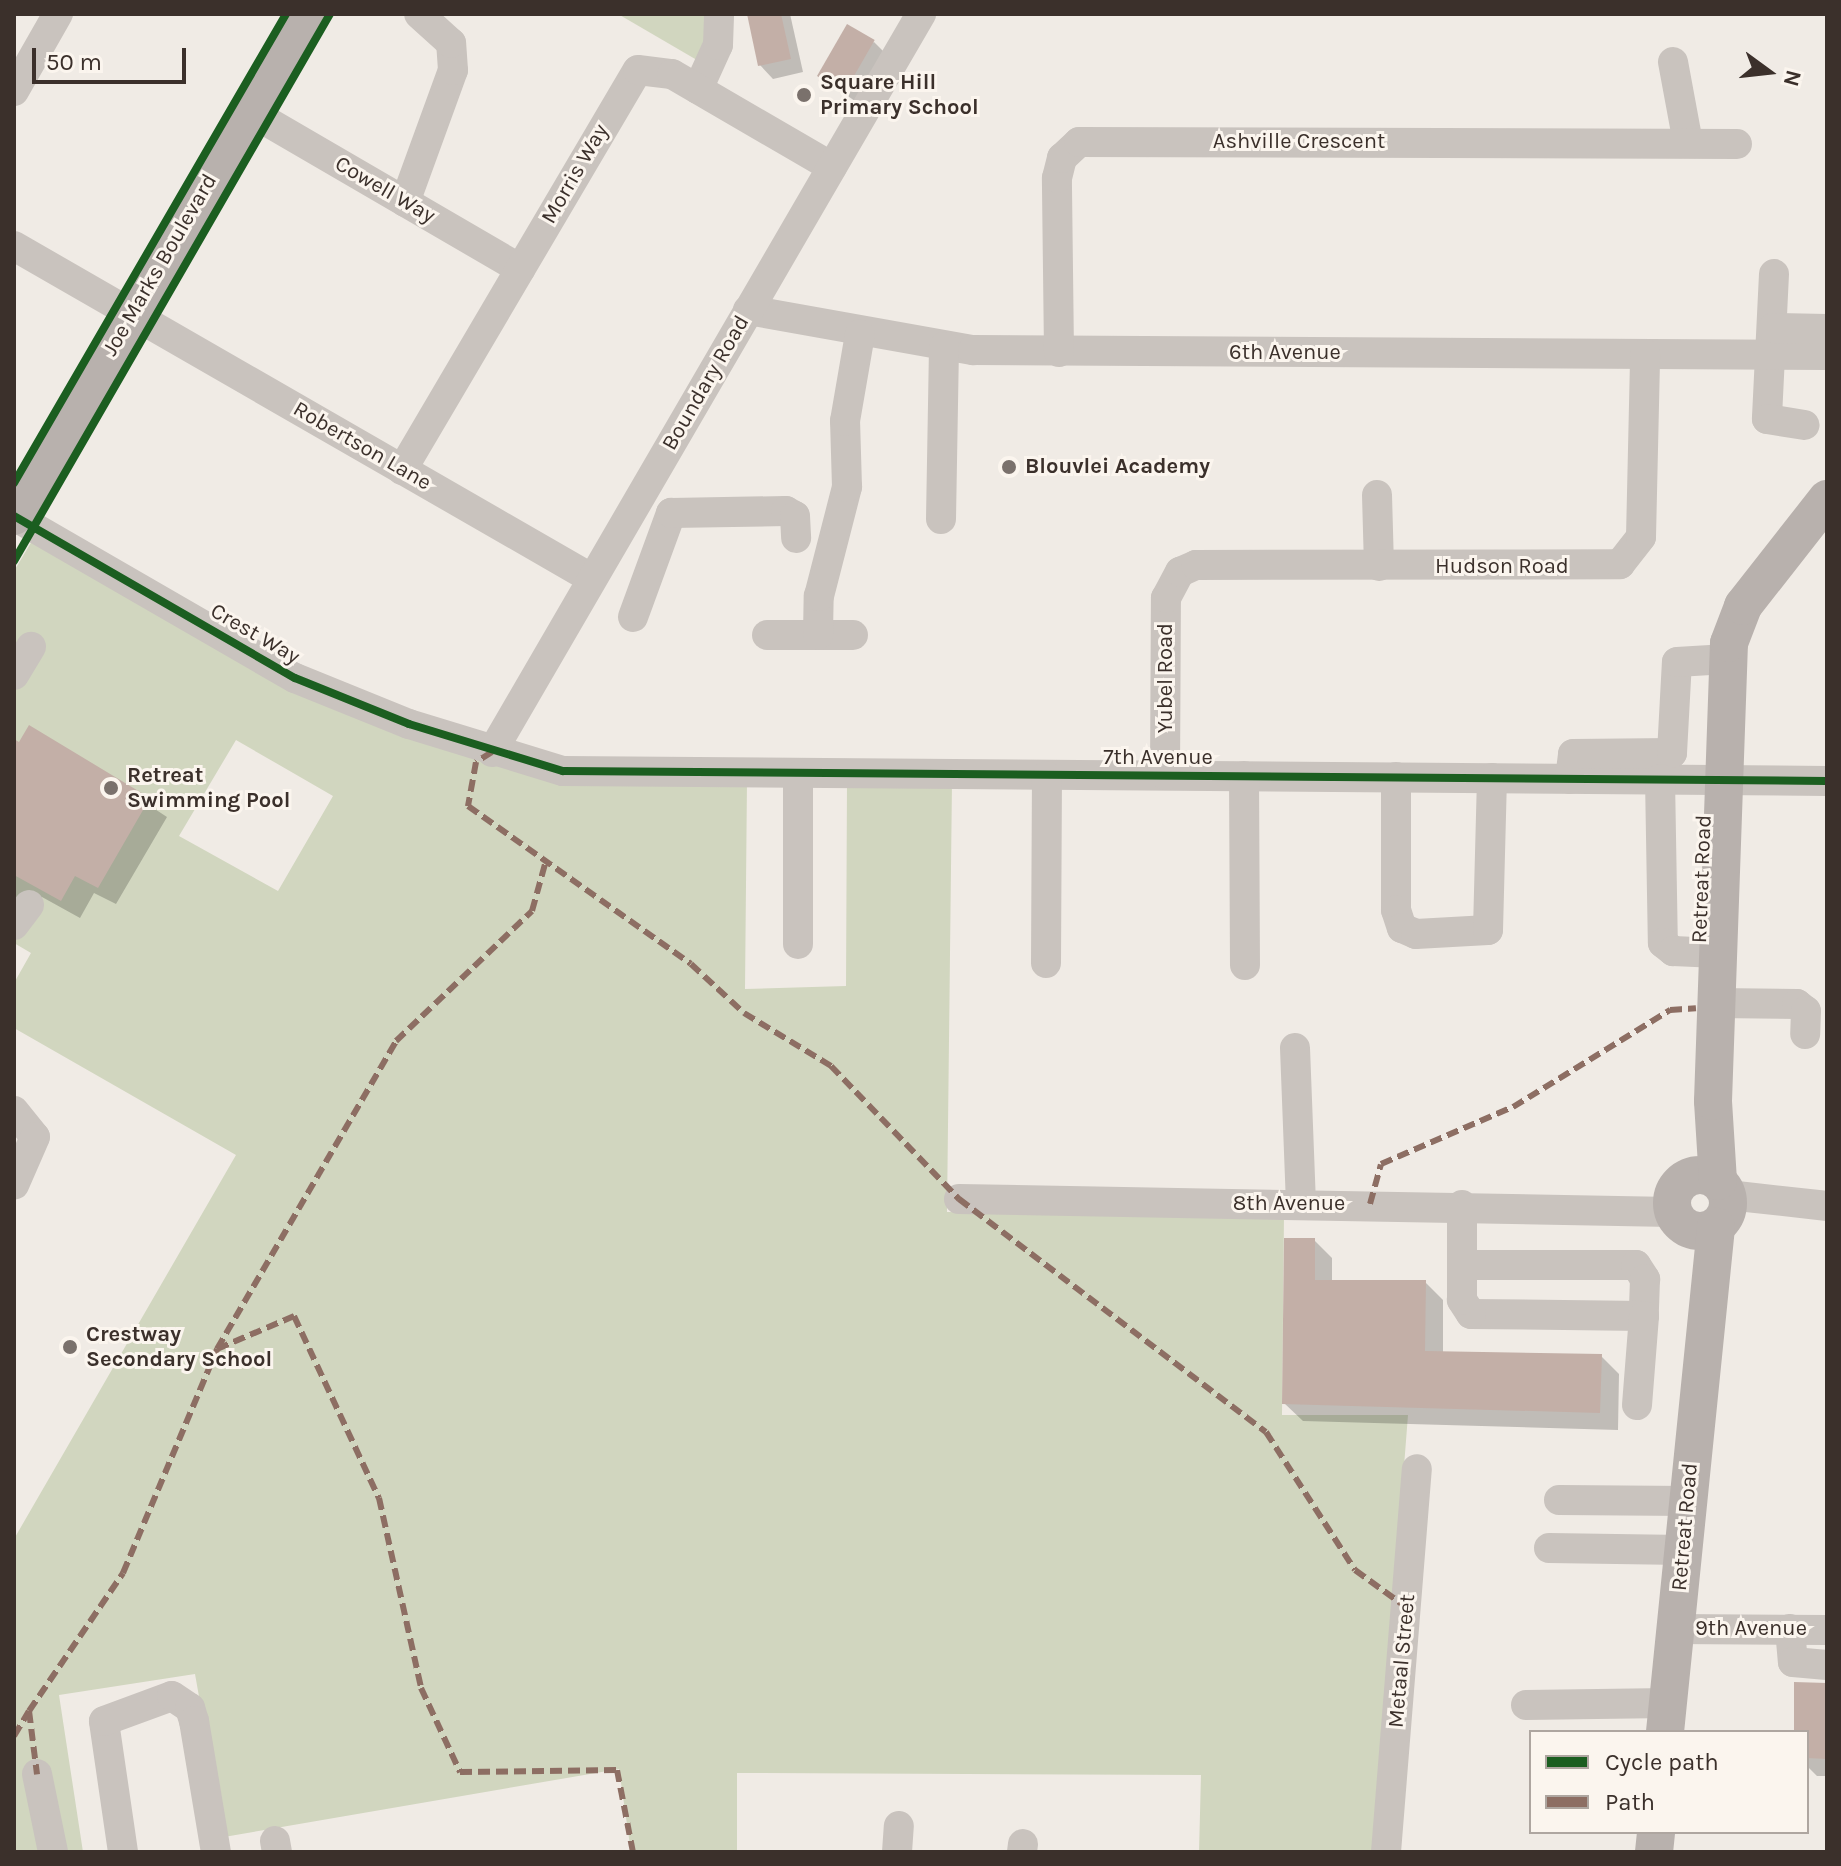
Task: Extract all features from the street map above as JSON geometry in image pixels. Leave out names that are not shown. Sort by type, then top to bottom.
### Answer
[{"type":"main road","name":"Joe Marks Boulevard","points":[[14,516],[306,14]]},
{"type":"main road","name":"Retreat Road","points":[[1666,1718],[1705,1323],[1701,1203],[1713,1101],[1727,659],[1743,606],[1827,499]]},
{"type":"street","points":[[14,91],[58,14]]},
{"type":"street","points":[[405,202],[435,135],[455,55],[444,34],[419,14]]},
{"type":"street","points":[[698,89],[718,45],[719,14]]},
{"type":"street","name":"Boundary Road","points":[[492,752],[921,14]]},
{"type":"street","points":[[1673,62],[1688,143]]},
{"type":"street","name":"Morris Way","points":[[402,470],[634,73],[664,70],[832,167]]},
{"type":"street","name":"Cowell Way","points":[[249,111],[520,269]]},
{"type":"street","name":"Ashville Crescent","points":[[1059,352],[1057,178],[1062,158],[1079,142],[1737,144]]},
{"type":"street","name":"Robertson Lane","points":[[14,246],[591,578]]},
{"type":"street","points":[[1774,274],[1768,422],[1805,425]]},
{"type":"street","name":"6th Avenue","points":[[748,310],[860,334],[944,347],[1059,352],[1645,354],[1773,342],[1827,355]]},
{"type":"street","points":[[1773,342],[1827,329]]},
{"type":"street","points":[[818,635],[819,596],[847,487],[845,421],[860,334]]},
{"type":"street","points":[[941,519],[944,347]]},
{"type":"street","name":"Hudson Road","points":[[1172,582],[1196,565],[1605,567],[1626,560],[1641,537],[1645,354]]},
{"type":"street","points":[[641,495],[671,513],[786,511],[795,516],[796,538]]},
{"type":"street","points":[[1377,495],[1379,566]]},
{"type":"street","points":[[633,617],[671,513]]},
{"type":"street","name":"Crest Way","points":[[14,516],[295,678],[492,752]]},
{"type":"street","name":"Yubel Road","points":[[1165,775],[1172,582]]},
{"type":"street","points":[[767,635],[853,635]]},
{"type":"street","points":[[14,675],[31,647]]},
{"type":"street","points":[[1570,779],[1573,754],[1672,753],[1677,662],[1727,659]]},
{"type":"street","name":"7th Avenue","points":[[492,752],[603,775],[1165,775],[1827,781]]},
{"type":"street","points":[[798,776],[798,944]]},
{"type":"street","points":[[1046,963],[1047,776]]},
{"type":"street","points":[[1244,776],[1245,965]]},
{"type":"street","points":[[1396,777],[1398,921],[1408,933],[1429,935],[1488,930],[1492,778]]},
{"type":"street","points":[[1660,779],[1663,943],[1673,951],[1718,953]]},
{"type":"street","points":[[1716,1003],[1797,1004],[1806,1011],[1805,1034]]},
{"type":"street","points":[[1295,1048],[1301,1204]]},
{"type":"street","points":[[14,1111],[35,1137],[14,1185]]},
{"type":"street","name":"8th Avenue","points":[[959,1199],[1619,1207],[1701,1203],[1827,1206]]},
{"type":"street","points":[[1462,1205],[1462,1300],[1471,1314],[1644,1316]]},
{"type":"street","points":[[1462,1265],[1636,1265],[1645,1279],[1637,1405]]},
{"type":"street","name":"Metaal Street","points":[[1386,1852],[1417,1469]]},
{"type":"street","points":[[1559,1500],[1688,1501]]},
{"type":"street","points":[[1549,1548],[1683,1550]]},
{"type":"street","name":"9th Avenue","points":[[1676,1629],[1827,1630]]},
{"type":"street","points":[[1790,1629],[1793,1662],[1827,1665]]},
{"type":"street","points":[[123,1852],[104,1721],[172,1696],[194,1721],[216,1852]]},
{"type":"street","points":[[1526,1705],[1666,1718]]},
{"type":"street","points":[[37,1774],[53,1852]]},
{"type":"green space","points":[[618,14],[711,14],[702,63]]},
{"type":"green space","points":[[32,541],[293,684],[502,748],[747,781],[745,989],[846,986],[847,782],[952,782],[947,1212],[1284,1215],[1282,1415],[1408,1415],[1374,1852],[1199,1852],[1201,1775],[737,1773],[737,1852],[631,1852],[619,1769],[224,1837],[195,1674],[59,1695],[83,1852],[14,1852],[14,1539],[236,1155],[14,1028],[14,983],[31,953],[14,943],[14,571]],"holes":[[[236,740],[333,796],[278,891],[179,836]]]},
{"type":"building","points":[[747,14],[781,14],[791,59],[758,66]]},
{"type":"building","points":[[847,24],[875,40],[845,92],[817,76]]},
{"type":"building","points":[[29,725],[150,798],[98,888],[75,876],[61,901],[14,875],[14,739],[19,742]]},
{"type":"building","points":[[1284,1238],[1315,1238],[1315,1280],[1426,1280],[1425,1351],[1602,1354],[1600,1413],[1282,1404]]},
{"type":"building","points":[[1794,1682],[1827,1683],[1827,1759],[1809,1758],[1809,1730],[1794,1730]]},
{"type":"marked path","points":[[492,752],[476,762],[468,806],[691,964],[744,1013],[831,1066],[959,1199],[1266,1432],[1355,1570],[1406,1607]]},
{"type":"marked path","points":[[29,1711],[123,1573],[217,1349],[396,1041],[532,911],[545,864]]},
{"type":"marked path","points":[[1370,1204],[1381,1164],[1513,1107],[1670,1010],[1696,1008]]},
{"type":"marked path","points":[[217,1349],[294,1316],[379,1498],[421,1688],[460,1772],[617,1770],[633,1852]]},
{"type":"marked path","points":[[14,1736],[29,1711],[37,1774]]},
{"type":"cycle path","points":[[14,483],[286,14]]},
{"type":"cycle path","points":[[14,561],[330,14]]},
{"type":"cycle path","points":[[14,516],[295,678],[409,724],[563,771],[1827,781]]},
{"type":"place","name":"Square Hill Primary School","points":[[804,95]]},
{"type":"place","name":"Blouvlei Academy","points":[[1009,467]]},
{"type":"place","name":"Retreat Swimming Pool","points":[[111,788]]},
{"type":"place","name":"Crestway Secondary School","points":[[70,1347]]}]
